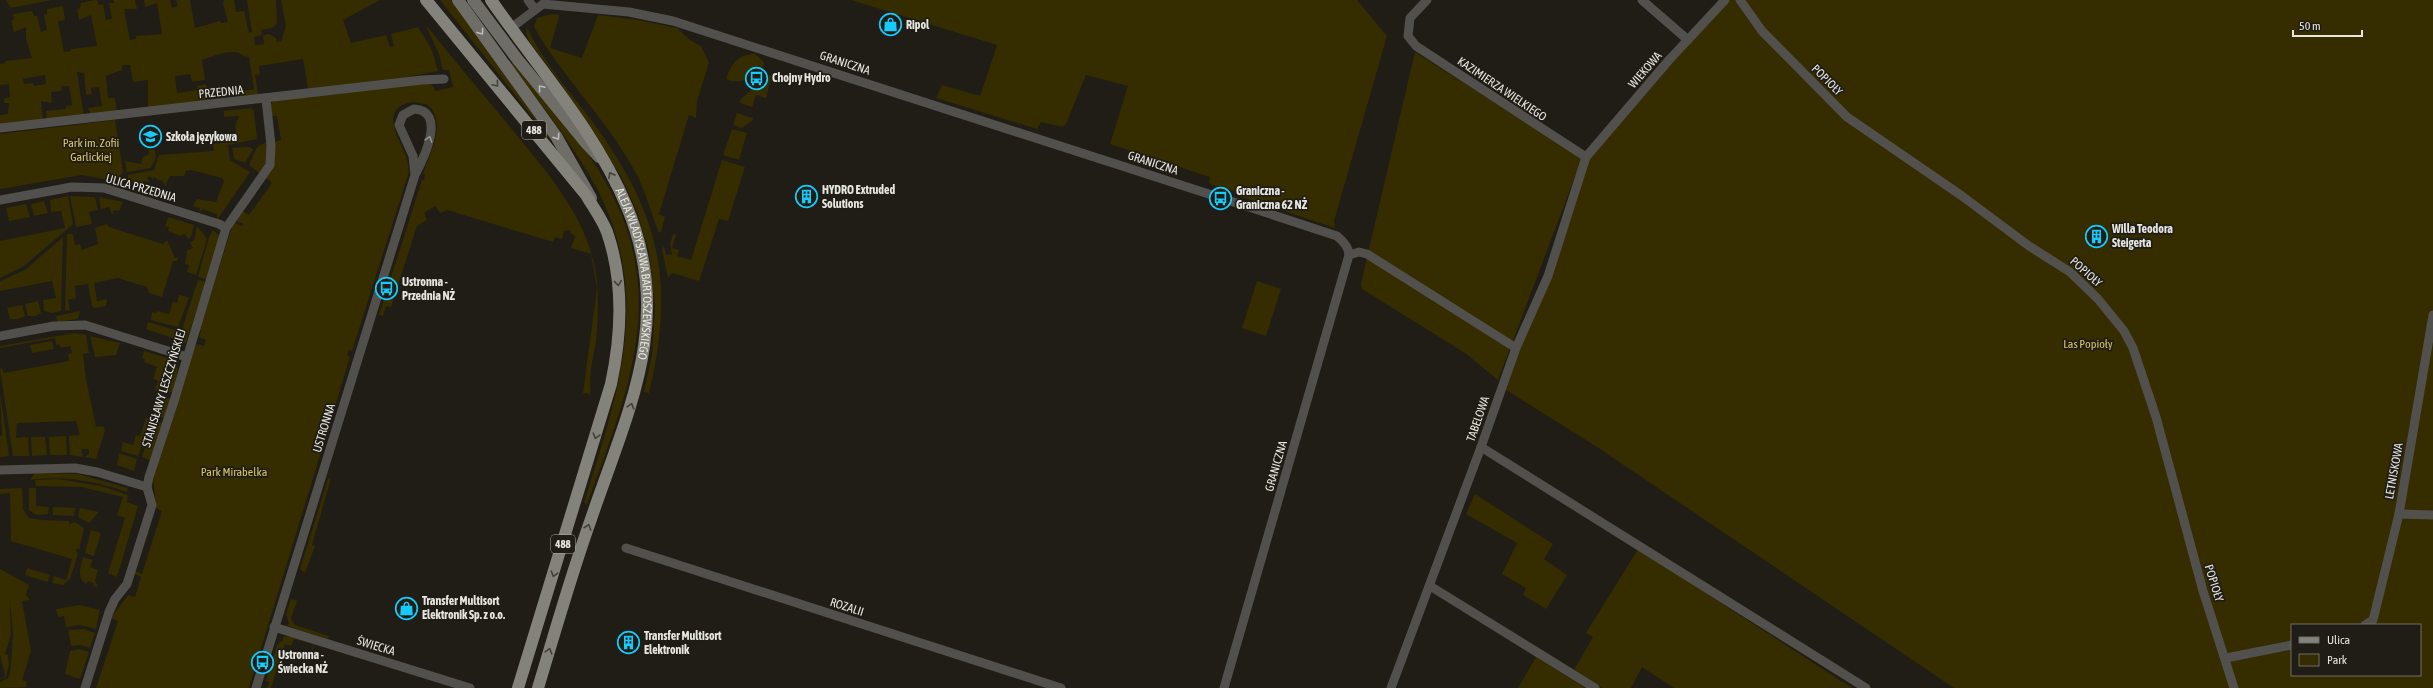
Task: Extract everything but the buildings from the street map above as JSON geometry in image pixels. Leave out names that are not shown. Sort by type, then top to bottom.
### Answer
[{"type":"main road","name":"ALEJA WŁADYSŁAWA BARTOSZEWSKIEGO","points":[[426,0],[577,182],[601,219]]},
{"type":"main road","name":"ALEJA WŁADYSŁAWA BARTOSZEWSKIEGO","points":[[458,0],[556,136],[580,174],[601,219],[614,256],[618,289],[619,331],[615,367],[597,435],[518,688]]},
{"type":"main road","name":"ALEJA WŁADYSŁAWA BARTOSZEWSKIEGO","points":[[473,0],[518,60],[586,144],[603,160]]},
{"type":"main road","name":"ALEJA WŁADYSŁAWA BARTOSZEWSKIEGO","points":[[491,0],[552,82],[603,160],[628,209],[639,245],[647,303],[644,354],[634,397],[583,543],[538,688]]},
{"type":"street","points":[[528,0],[534,8]]},
{"type":"street","name":"KAZIMIERZA WIELKIEGO","points":[[1427,0],[1410,18],[1408,36],[1416,46],[1586,157]]},
{"type":"street","points":[[1642,0],[1688,40]]},
{"type":"street","name":"WIEKOWA","points":[[1586,157],[1724,0]]},
{"type":"street","name":"POPIOŁY","points":[[1740,0],[1762,31],[1847,117],[1962,196],[2029,246],[2070,272],[2098,299],[2124,331],[2133,348],[2156,417],[2203,591],[2226,658],[2234,688]]},
{"type":"street","name":"GRANICZNA","points":[[511,28],[534,8],[545,2],[632,13],[673,21],[1337,236],[1347,247],[1349,255],[1224,688]]},
{"type":"street","name":"PRZEDNIA","points":[[0,128],[266,99],[422,80],[444,79]]},
{"type":"street","name":"STANISŁAWY LESZCZYŃSKIEJ","points":[[85,688],[109,612],[115,599],[127,584],[152,505],[148,487],[149,477],[226,228],[270,165],[271,144],[266,99]]},
{"type":"street","name":"USTRONNA","points":[[256,688],[415,175],[421,165],[433,125],[426,113],[414,110],[403,115],[399,125],[413,156],[415,175]]},
{"type":"street","name":"TABELOWA","points":[[1391,688],[1430,586],[1516,348],[1548,276],[1586,157]]},
{"type":"street","name":"ULICA PRZEDNIA","points":[[0,200],[72,187],[104,188],[219,224],[226,228]]},
{"type":"street","points":[[1349,255],[1358,252],[1367,254],[1430,291],[1516,348]]},
{"type":"street","name":"LETNISKOWA","points":[[2366,624],[2372,620],[2399,514],[2433,315]]},
{"type":"street","points":[[0,336],[54,326],[85,325],[187,357]]},
{"type":"street","points":[[1481,447],[1866,688]]},
{"type":"street","points":[[0,470],[75,468],[97,472],[148,487]]},
{"type":"street","points":[[2399,514],[2433,515]]},
{"type":"street","name":"ROZALII","points":[[626,548],[1061,688]]},
{"type":"street","points":[[1430,586],[1595,688]]},
{"type":"street","name":"ŚWIECKA","points":[[274,627],[470,688]]},
{"type":"street","points":[[2226,658],[2291,645]]},
{"type":"green space","points":[[6,0],[52,0],[11,8]]},
{"type":"green space","points":[[97,0],[99,5],[103,4],[106,20],[112,19],[109,3],[114,3],[113,0],[135,0],[137,9],[124,9],[130,40],[136,39],[136,36],[162,34],[157,3],[145,7],[144,0],[170,0],[172,8],[178,6],[176,0],[190,0],[195,28],[220,21],[221,23],[228,22],[223,3],[224,0],[234,0],[236,12],[244,11],[249,33],[252,32],[247,0],[276,0],[277,23],[272,28],[261,30],[262,35],[254,37],[255,45],[264,44],[263,35],[269,34],[276,38],[277,42],[281,41],[286,26],[281,0],[380,0],[343,20],[351,43],[386,35],[390,47],[394,46],[391,34],[418,27],[432,50],[438,71],[381,82],[308,89],[303,59],[259,66],[260,74],[255,75],[258,94],[240,96],[239,92],[254,89],[249,57],[236,52],[229,52],[202,60],[205,80],[192,82],[190,74],[175,76],[177,93],[197,90],[197,86],[206,84],[209,102],[148,109],[148,80],[133,82],[130,65],[122,65],[122,70],[106,76],[108,98],[115,98],[117,112],[91,115],[88,108],[102,106],[99,87],[91,88],[92,94],[86,95],[84,73],[77,72],[84,116],[47,121],[46,111],[66,109],[66,106],[72,105],[69,86],[61,86],[62,91],[51,92],[52,103],[41,101],[43,121],[0,126],[0,115],[8,114],[9,103],[4,103],[4,99],[10,97],[9,84],[0,85],[0,64],[6,63],[5,61],[32,58],[26,39],[26,27],[14,32],[11,20],[14,20],[13,14],[32,11],[34,16],[37,16],[41,32],[47,30],[44,15],[47,14],[47,9],[63,6],[65,20],[58,21],[64,52],[71,51],[71,49],[97,46],[91,15],[79,20],[77,9],[80,8],[81,3]],"holes":[[[45,75],[46,84],[34,86],[33,83],[24,84],[23,79]]]},
{"type":"green space","points":[[440,0],[451,0],[557,148]]},
{"type":"green space","points":[[851,0],[1357,0],[1387,36],[1334,221],[1335,228],[1236,195],[1237,192],[1209,183],[1210,177],[1110,144],[1128,86],[1086,75],[1066,124],[1062,127],[1041,122],[1037,129],[936,98],[942,85],[980,96],[997,45]]},
{"type":"green space","name":"Las Popioły","points":[[1719,0],[2433,0],[2433,688],[1954,688],[1597,447],[1506,390],[1582,160]]},
{"type":"green space","points":[[552,14],[559,15],[559,17],[550,48],[582,58],[598,15],[638,20],[677,28],[690,40],[701,46],[709,63],[697,101],[696,118],[689,115],[659,214],[665,217],[661,232],[658,232],[641,184],[627,157],[559,65],[534,27],[537,18]]},
{"type":"green space","name":"Park Mirabelka","points":[[425,24],[548,174],[562,193],[583,231],[591,252],[598,290],[596,341],[590,374],[591,394],[583,393],[597,288],[591,254],[571,248],[575,237],[569,230],[564,231],[562,239],[555,237],[553,242],[447,210],[440,213],[435,206],[424,213],[427,220],[417,226],[391,307],[386,306],[383,316],[379,315],[422,180],[424,180],[425,175],[423,174],[436,138],[437,129],[433,111],[427,104],[413,102],[402,105],[396,110],[394,124],[396,133],[407,158],[409,172],[352,351],[349,350],[347,355],[350,357],[249,688],[96,688],[118,621],[111,618],[128,595],[135,597],[141,577],[135,574],[135,571],[142,574],[162,511],[156,508],[153,477],[193,350],[197,344],[204,346],[206,340],[199,337],[201,331],[199,330],[232,227],[234,223],[242,226],[243,224],[236,221],[243,211],[249,215],[272,183],[266,178],[274,142],[281,140],[277,116],[271,116],[270,105],[274,101],[308,97],[309,99],[310,97],[424,83],[432,85],[436,91],[453,87],[449,70],[443,70],[439,54]]},
{"type":"green space","points":[[527,27],[549,65],[617,157],[635,189],[648,221],[656,252],[661,284],[661,318],[657,354],[649,393],[644,392],[652,355],[655,306],[649,251],[637,212],[622,178],[559,81],[529,41],[526,33]]},
{"type":"green space","points":[[1415,52],[1582,158],[1498,380],[1465,353],[1362,289],[1361,283]]},
{"type":"green space","points":[[749,54],[755,54],[764,62],[763,67],[759,72],[743,80],[731,81],[726,79],[730,69],[736,61]]},
{"type":"green space","points":[[513,62],[567,126],[596,166],[620,210],[633,253],[639,294],[637,335],[629,376],[618,417],[587,504],[584,503],[597,462],[618,383],[624,344],[626,305],[623,266],[613,226],[595,185],[566,138],[511,64]]},
{"type":"green space","points":[[772,74],[766,98],[756,95],[752,107],[740,103],[741,99],[757,85],[759,87],[765,82],[763,80]]},
{"type":"green space","points":[[251,108],[254,111],[257,139],[228,145],[230,160],[250,172],[217,220],[217,214],[202,209],[199,214],[200,208],[193,206],[197,199],[216,202],[224,181],[222,178],[191,170],[186,171],[184,176],[170,176],[165,186],[162,180],[160,181],[154,177],[152,179],[150,176],[147,178],[150,183],[144,181],[142,185],[170,194],[172,198],[156,193],[153,199],[150,198],[152,191],[128,184],[128,175],[154,170],[159,155],[214,151],[213,144],[228,142],[236,132],[235,126],[239,116],[224,117],[224,111]]},
{"type":"green space","points":[[737,113],[753,118],[752,121],[742,128],[733,125]]},
{"type":"green space","name":"Park im. Zofii Garlickiej","points":[[115,120],[123,172],[117,181],[82,175],[0,189],[0,134]]},
{"type":"green space","points":[[732,129],[747,133],[739,160],[723,155]]},
{"type":"green space","points":[[267,142],[268,159],[260,174],[249,165],[257,147]]},
{"type":"green space","points":[[250,147],[253,150],[245,163],[234,159],[232,148]]},
{"type":"green space","points":[[149,150],[155,150],[156,157],[151,168],[127,172],[125,161],[141,164],[143,157],[149,154]]},
{"type":"green space","points":[[722,160],[745,167],[728,221],[719,219],[699,281],[672,273],[668,278],[662,249],[664,246],[666,255],[672,254],[670,244],[673,234],[676,235],[672,248],[679,250],[677,256],[691,260]]},
{"type":"green space","points":[[68,196],[73,224],[24,266],[0,278],[0,241],[65,228],[61,211],[51,212],[50,200]]},
{"type":"green space","points":[[70,196],[95,197],[98,210],[89,212],[92,224],[76,227]]},
{"type":"green space","points":[[99,197],[123,202],[119,211],[114,210],[112,215],[109,207],[101,209]]},
{"type":"green space","points":[[44,201],[48,213],[34,216],[31,204]]},
{"type":"green space","points":[[26,204],[30,217],[9,221],[6,208]]},
{"type":"green space","points":[[168,217],[194,225],[191,237],[188,239],[185,234],[180,236],[168,231],[169,227],[165,226]]},
{"type":"green space","points":[[107,224],[109,227],[163,244],[167,240],[175,258],[178,258],[177,261],[173,261],[162,297],[149,293],[147,287],[118,278],[94,283],[97,301],[107,299],[106,306],[94,308],[92,306],[88,284],[75,286],[76,298],[68,300],[70,310],[65,311],[67,234],[73,234],[75,245],[80,244],[82,250],[98,244],[95,228]]},
{"type":"green space","points":[[197,226],[207,239],[196,275],[187,272],[189,265],[185,264],[187,251],[193,248],[190,243],[194,240]]},
{"type":"green space","points":[[213,230],[219,235],[219,239],[207,279],[198,277],[209,237]]},
{"type":"green space","points":[[63,237],[61,311],[52,313],[44,311],[43,300],[56,298],[52,281],[0,291],[0,281],[25,270]]},
{"type":"green space","points":[[198,280],[206,282],[186,342],[176,348]]},
{"type":"green space","points":[[1257,281],[1281,289],[1266,336],[1242,328]]},
{"type":"green space","points":[[179,295],[189,297],[178,327],[151,320],[152,312],[156,313],[157,311],[169,314],[173,302],[177,303]]},
{"type":"green space","points":[[38,301],[41,313],[35,316],[28,316],[25,304]]},
{"type":"green space","points":[[22,305],[25,316],[18,319],[10,319],[7,308]]},
{"type":"green space","points":[[80,311],[78,319],[57,322],[56,316]]},
{"type":"green space","points":[[148,322],[175,330],[176,336],[173,338],[146,329]]},
{"type":"green space","points":[[75,333],[86,335],[89,353],[83,354],[86,379],[96,427],[103,426],[105,430],[96,459],[85,457],[89,454],[89,449],[81,449],[83,457],[70,455],[69,436],[80,435],[76,421],[17,423],[16,438],[28,437],[29,456],[13,456],[0,369],[2,368],[4,373],[69,361],[68,354],[72,353],[70,346],[61,348],[59,344],[56,345],[55,338],[0,348],[0,346]]},
{"type":"green space","points":[[90,336],[120,343],[116,355],[95,357]]},
{"type":"green space","points":[[52,341],[54,349],[32,353],[30,345]]},
{"type":"green space","points":[[144,351],[170,359],[159,391],[155,390],[158,381],[153,379],[157,367],[144,362],[145,359],[142,358]]},
{"type":"green space","points":[[173,358],[176,362],[177,370],[173,392],[163,391]]},
{"type":"green space","points":[[0,392],[9,456],[0,457],[0,436],[2,435]]},
{"type":"green space","points":[[162,396],[171,399],[165,418],[155,415]]},
{"type":"green space","points":[[146,418],[151,420],[138,456],[121,451],[123,442],[133,445],[136,435],[140,436]]},
{"type":"green space","points":[[154,420],[162,423],[150,460],[142,457]]},
{"type":"green space","points":[[66,436],[67,455],[50,455],[49,437]]},
{"type":"green space","points":[[31,437],[45,437],[47,455],[32,456]]},
{"type":"green space","points":[[119,453],[137,459],[134,471],[117,465]]},
{"type":"green space","points":[[35,473],[78,474],[128,488],[127,492],[79,480],[55,478],[30,480]]},
{"type":"green space","points":[[331,478],[312,545],[315,546],[305,573],[300,569],[328,479]]},
{"type":"green space","points":[[58,479],[101,486],[128,495],[127,502],[138,506],[117,577],[108,573],[125,518],[117,515],[123,497],[81,487],[36,486],[35,480]]},
{"type":"green space","points":[[22,488],[23,509],[29,518],[69,521],[69,524],[75,522],[84,528],[79,550],[77,548],[76,550],[78,554],[70,579],[63,585],[52,583],[54,576],[66,580],[72,559],[11,541],[10,493],[0,494],[0,489]]},
{"type":"green space","points":[[29,488],[36,488],[36,506],[49,507],[48,514],[36,515],[29,510]]},
{"type":"green space","points":[[1475,494],[1553,544],[1544,559],[1567,575],[1546,609],[1523,595],[1526,588],[1502,574],[1517,543],[1466,514]]},
{"type":"green space","points":[[53,507],[75,508],[74,516],[53,515]]},
{"type":"green space","points":[[80,508],[99,512],[89,523],[78,517]]},
{"type":"green space","points":[[91,530],[101,533],[94,556],[85,553]]},
{"type":"green space","points":[[1638,549],[1852,688],[1674,688],[1642,667],[1631,688],[1602,688],[1574,670],[1593,637],[1586,633]]},
{"type":"green space","points":[[83,557],[93,560],[90,567],[98,570],[95,581],[98,587],[93,586],[94,583],[88,581],[86,584],[81,578],[80,572]]},
{"type":"green space","points":[[27,568],[50,575],[48,582],[25,575]]},
{"type":"green space","points":[[0,569],[29,585],[26,595],[30,600],[22,601],[31,651],[22,680],[27,682],[26,687],[0,688],[0,682],[8,678],[10,674],[13,635],[10,600],[11,635],[5,654],[8,655],[9,664],[6,677],[0,679],[5,676],[0,654]]},
{"type":"green space","points":[[291,599],[297,601],[291,618],[295,625],[329,636],[328,639],[287,626],[289,624],[286,614]]},
{"type":"green space","points":[[80,605],[100,610],[96,629],[80,625],[66,627],[64,616],[58,617],[56,609]]},
{"type":"green space","points":[[83,629],[95,633],[90,648],[80,645],[71,646],[68,630]]},
{"type":"green space","points":[[290,636],[314,643],[313,650],[312,651],[313,644],[294,639],[291,646],[285,644],[271,688],[264,688],[268,687],[269,682],[266,681],[277,645],[283,640],[283,637]]},
{"type":"green space","points":[[79,649],[89,652],[80,679],[65,674],[70,651]]},
{"type":"green space","points":[[1536,657],[1586,688],[1518,688]]},
{"type":"place","name":"Ripol","points":[[891,25]]},
{"type":"place","name":"Chojny Hydro","points":[[756,78]]},
{"type":"place","name":"Szkoła językowa","points":[[150,137]]},
{"type":"place","name":"HYDRO Extruded Solutions","points":[[806,197]]},
{"type":"place","name":"Graniczna - Graniczna 62 NŻ","points":[[1221,198]]},
{"type":"place","name":"Willa Teodora Steigerta","points":[[2096,236]]},
{"type":"place","name":"Ustronna - Przednia NŻ","points":[[386,289]]},
{"type":"place","name":"Transfer Multisort Elektronik Sp. z o.o.","points":[[406,608]]},
{"type":"place","name":"Transfer Multisort Elektronik","points":[[629,643]]},
{"type":"place","name":"Ustronna - Świecka NŻ","points":[[263,662]]}]
